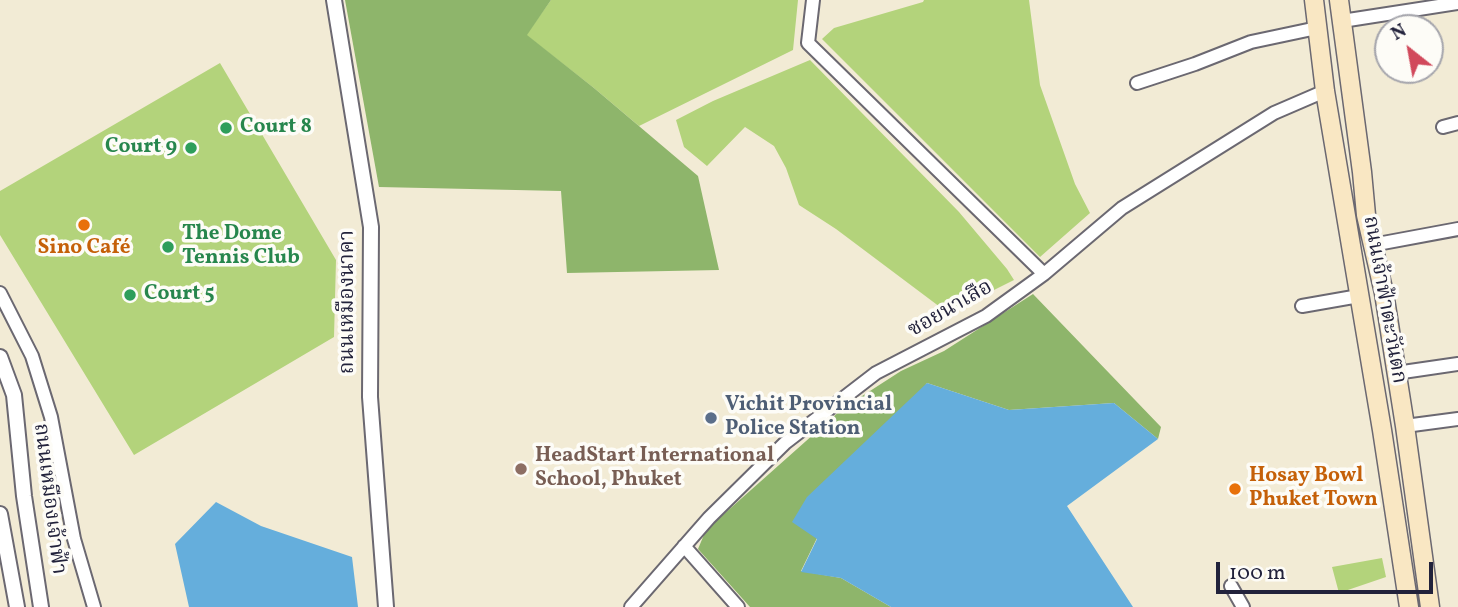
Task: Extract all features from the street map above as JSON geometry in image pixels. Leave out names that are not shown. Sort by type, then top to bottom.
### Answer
[{"type":"main road","name":"ถนนเจ้าฟ้าตะวันตก","points":[[1314,0],[1325,90],[1409,607]]},
{"type":"main road","name":"ถนนเจ้าฟ้าตะวันตก","points":[[1339,0],[1366,215],[1384,293],[1430,607]]},
{"type":"street","name":"ถนนเหมืองนาคา","points":[[334,0],[371,227],[370,397],[386,607]]},
{"type":"street","points":[[813,0],[808,43],[1044,274]]},
{"type":"street","points":[[1342,21],[1458,3]]},
{"type":"street","points":[[1137,83],[1251,42],[1317,28]]},
{"type":"street","name":"ซอยนาเสือ","points":[[631,607],[709,518],[785,443],[876,373],[986,316],[1044,274],[1122,208],[1274,113],[1325,90]]},
{"type":"street","points":[[1443,127],[1458,123]]},
{"type":"street","points":[[1372,245],[1458,229]]},
{"type":"street","points":[[0,293],[32,356],[47,405],[74,539],[94,607]]},
{"type":"street","points":[[1302,306],[1359,296]]},
{"type":"street","name":"ถนนเหมืองเจ้าฟ้า","points":[[0,357],[14,395],[24,496],[41,607]]},
{"type":"street","points":[[1396,373],[1458,364]]},
{"type":"street","points":[[1405,426],[1458,419]]},
{"type":"street","points":[[0,514],[17,607]]},
{"type":"street","points":[[684,546],[738,607]]},
{"type":"street","points":[[1231,586],[1243,607]]},
{"type":"green space","points":[[345,0],[551,0],[527,35],[698,176],[719,270],[567,273],[561,191],[379,187]]},
{"type":"green space","points":[[551,0],[798,0],[793,50],[639,126],[526,35]]},
{"type":"green space","points":[[924,0],[1029,0],[1040,85],[1075,184],[1090,213],[1040,257],[822,39],[834,28]]},
{"type":"green space","points":[[810,60],[959,212],[1014,280],[948,313],[836,229],[799,205],[786,168],[774,146],[745,127],[707,166],[684,147],[676,120],[713,101]]},
{"type":"green space","name":"The Dome Tennis Club","points":[[220,63],[336,260],[334,337],[134,455],[0,235],[0,191]]},
{"type":"green space","points":[[1033,294],[1161,427],[1158,439],[1114,403],[1009,410],[927,383],[817,538],[801,571],[841,578],[891,607],[750,607],[698,549],[706,530],[842,409],[901,371],[944,351]]},
{"type":"green space","points":[[1382,558],[1386,577],[1339,593],[1332,567]]},
{"type":"water","points":[[927,383],[1009,410],[1114,403],[1158,439],[1067,506],[1133,607],[891,607],[841,578],[801,572],[817,539],[792,522],[807,497]]},
{"type":"water","points":[[216,502],[261,526],[352,557],[358,607],[189,607],[175,544]]},
{"type":"place","name":"Court 8","points":[[226,128]]},
{"type":"place","name":"Court 9","points":[[191,148]]},
{"type":"place","name":"Sino Café","points":[[84,225]]},
{"type":"place","name":"The Dome Tennis Club","points":[[168,247]]},
{"type":"place","name":"Court 5","points":[[130,295]]},
{"type":"place","name":"Vichit Provincial Police Station","points":[[711,418]]},
{"type":"place","name":"HeadStart International School, Phuket","points":[[521,469]]},
{"type":"place","name":"Hosay Bowl Phuket Town","points":[[1235,489]]}]
